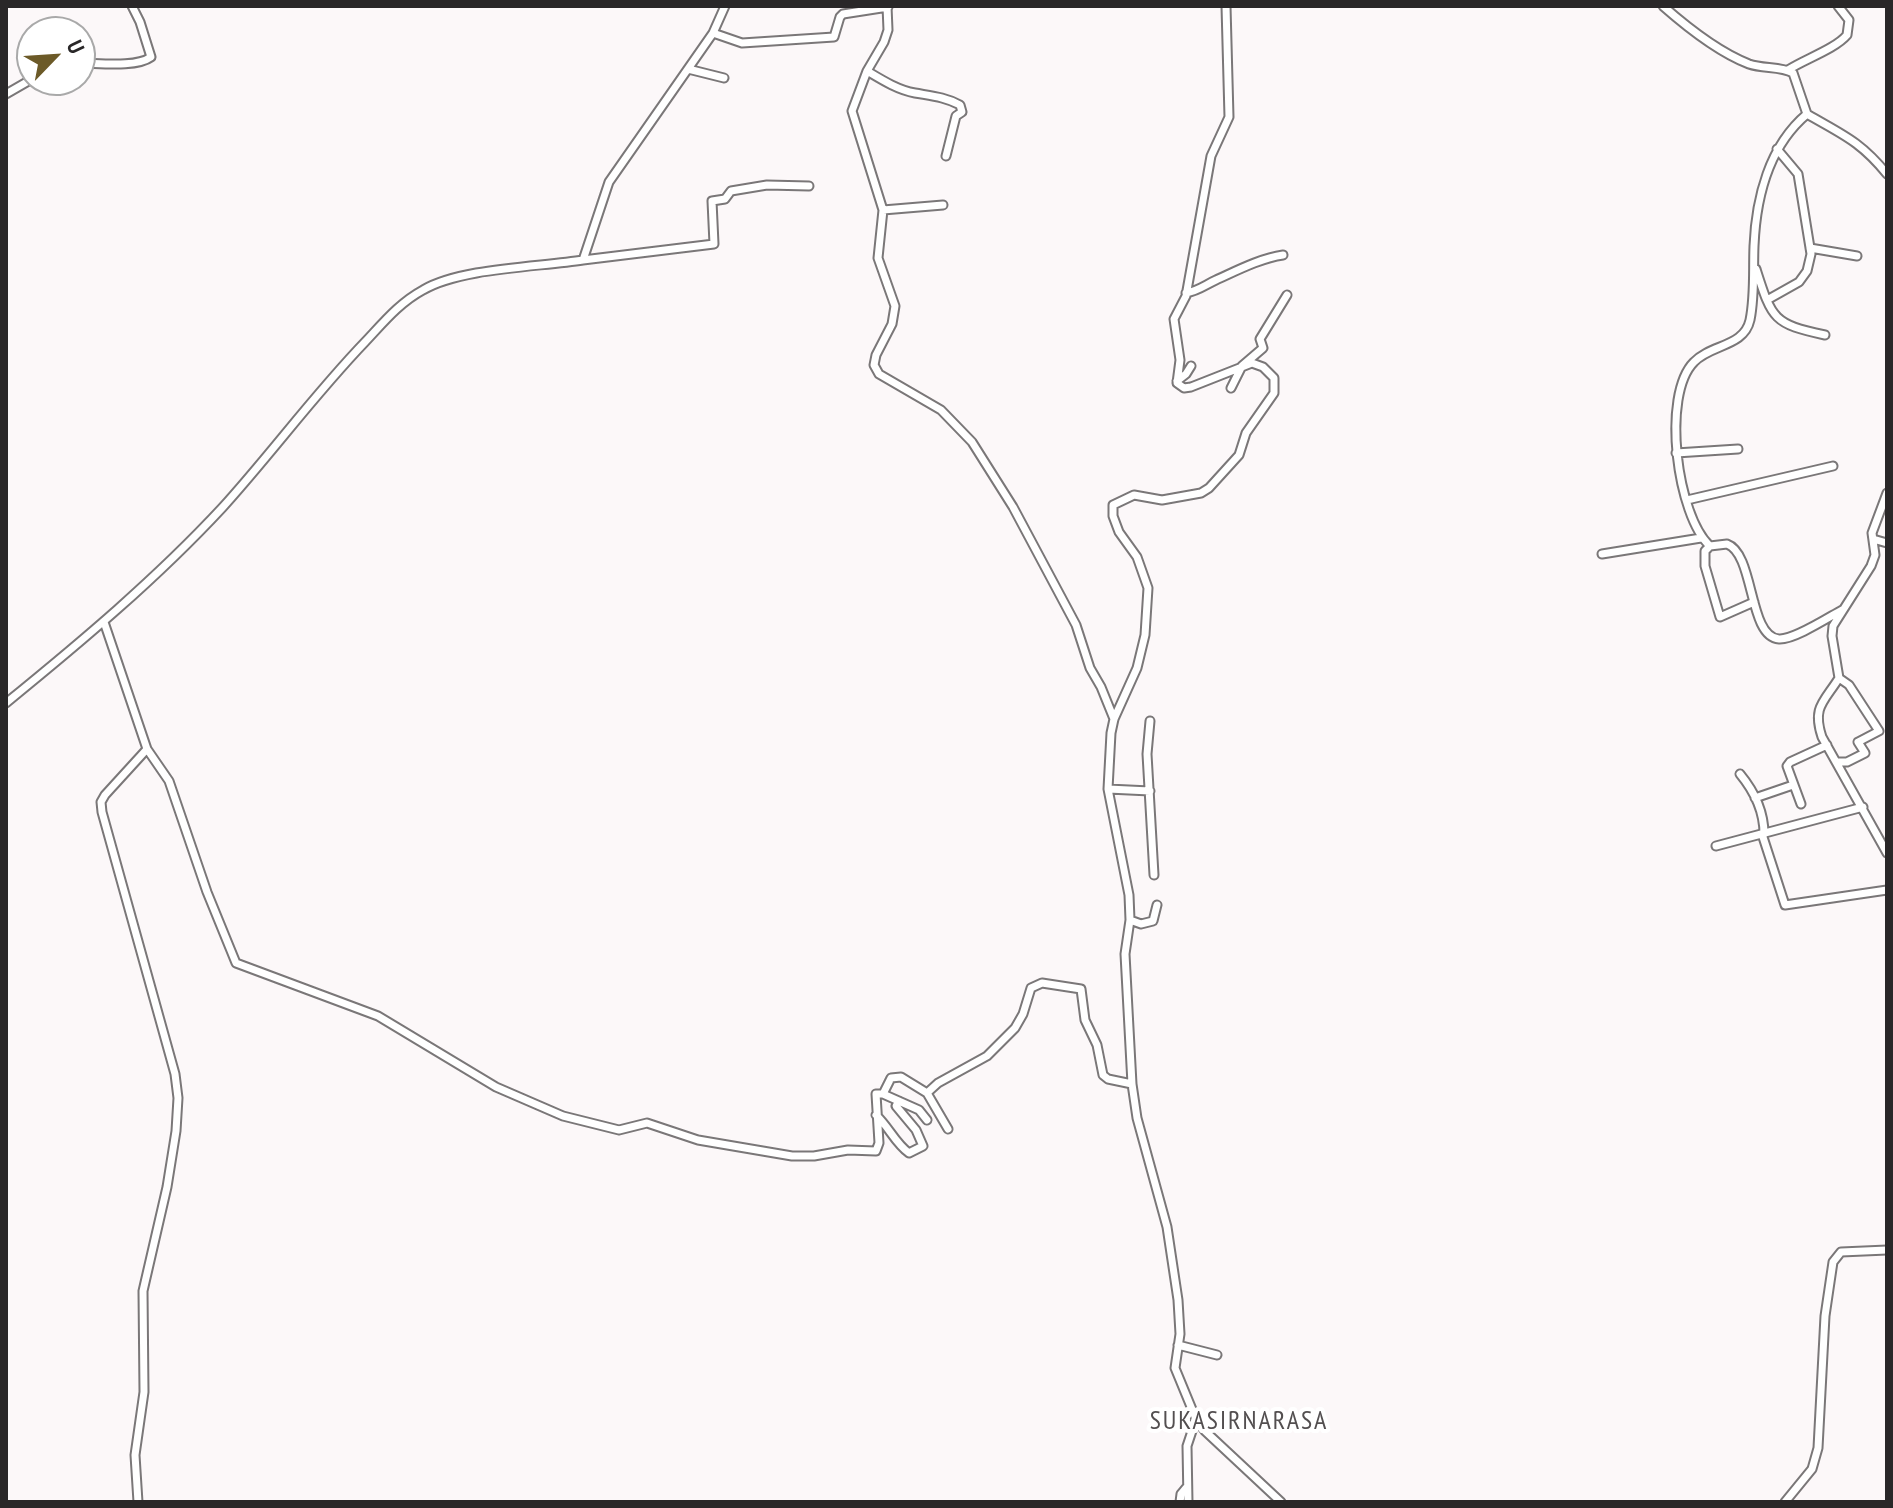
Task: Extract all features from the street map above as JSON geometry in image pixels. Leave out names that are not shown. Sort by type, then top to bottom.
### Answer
[{"type":"street","points":[[96,63],[146,61],[151,57],[132,6]]},
{"type":"street","points":[[583,260],[609,182],[713,33],[725,6]]},
{"type":"street","points":[[1226,6],[1229,117],[1211,156],[1186,293],[1173,324],[1180,360],[1177,381],[1181,387],[1187,388],[1252,363],[1263,367],[1274,378],[1276,387],[1272,399],[1246,433],[1242,450],[1209,488],[1201,493],[1156,500],[1134,495],[1113,505],[1119,532],[1137,557],[1148,588],[1145,635],[1137,668],[1114,719],[1108,789],[1129,895],[1130,920],[1125,954],[1132,1084],[1137,1118],[1167,1227],[1178,1300],[1175,1368],[1196,1419],[1205,1431],[1281,1502]]},
{"type":"street","points":[[1663,6],[1685,26],[1736,57],[1763,68],[1793,73],[1807,114],[1850,137],[1887,174]]},
{"type":"street","points":[[1788,70],[1808,57],[1835,46],[1847,35],[1849,20],[1838,6]]},
{"type":"street","points":[[713,33],[742,43],[834,37],[843,14],[888,7],[888,30],[867,71],[852,111],[883,210],[878,258],[894,298],[895,313],[876,355],[876,370],[941,410],[972,442],[1013,507],[1076,625],[1090,668],[1114,719]]},
{"type":"street","points":[[688,69],[724,78]]},
{"type":"street","points":[[867,71],[892,86],[948,98],[960,105],[962,112],[956,116],[946,156]]},
{"type":"street","points":[[1710,546],[1701,538],[1687,500],[1676,453],[1681,382],[1692,363],[1704,353],[1737,340],[1746,330],[1752,307],[1757,217],[1764,182],[1777,149],[1807,114]]},
{"type":"street","points":[[1767,300],[1794,285],[1803,277],[1810,262],[1799,178],[1777,149]]},
{"type":"street","points":[[6,703],[104,622],[223,507],[329,379],[399,306],[425,288],[462,276],[714,244],[712,201],[725,199],[731,191],[767,185],[809,186]]},
{"type":"street","points":[[883,210],[943,205]]},
{"type":"street","points":[[1810,248],[1857,256]]},
{"type":"street","points":[[1186,293],[1197,291],[1272,256],[1283,255]]},
{"type":"street","points":[[1755,263],[1767,300],[1785,325],[1825,335]]},
{"type":"street","points":[[1231,388],[1242,366],[1263,348],[1260,339],[1287,295]]},
{"type":"street","points":[[1177,381],[1191,366]]},
{"type":"street","points":[[1676,453],[1738,449]]},
{"type":"street","points":[[1687,500],[1833,466]]},
{"type":"street","points":[[1887,493],[1876,522],[1873,539],[1875,555],[1871,566],[1833,626],[1839,678],[1818,709],[1818,724],[1827,745],[1887,853]]},
{"type":"street","points":[[1602,554],[1701,538]]},
{"type":"street","points":[[1873,539],[1887,543]]},
{"type":"street","points":[[1754,602],[1720,617],[1705,566],[1705,551],[1710,546],[1727,544],[1738,551],[1754,602],[1765,629],[1773,637],[1780,639],[1790,636],[1842,610]]},
{"type":"street","points":[[104,622],[147,749],[169,781],[231,955],[240,965],[378,1016],[496,1087],[539,1107],[619,1130],[647,1123],[698,1140],[792,1156],[814,1156],[848,1150],[876,1151],[879,1143],[876,1094],[883,1094],[919,1110],[927,1120]]},
{"type":"street","points":[[1837,762],[1847,762],[1865,753],[1858,742],[1879,731],[1849,685],[1839,678]]},
{"type":"street","points":[[1150,721],[1147,754],[1154,875]]},
{"type":"street","points":[[1801,804],[1787,766],[1827,745]]},
{"type":"street","points":[[138,1502],[135,1455],[144,1392],[143,1291],[167,1187],[178,1098],[175,1074],[101,806],[105,795],[147,749]]},
{"type":"street","points":[[1740,774],[1755,798],[1764,821],[1763,834],[1785,905],[1887,890]]},
{"type":"street","points":[[1755,798],[1793,785]]},
{"type":"street","points":[[1108,789],[1150,791]]},
{"type":"street","points":[[1716,846],[1863,807]]},
{"type":"street","points":[[1130,920],[1141,924],[1153,921],[1157,905]]},
{"type":"street","points":[[927,1093],[938,1083],[987,1056],[1020,1021],[1029,992],[1042,983],[1081,989],[1085,1020],[1097,1045],[1103,1075],[1132,1084]]},
{"type":"street","points":[[883,1094],[887,1081],[901,1077],[927,1093],[948,1129]]},
{"type":"street","points":[[876,1115],[902,1148],[909,1153],[920,1149],[923,1146],[920,1137],[896,1106],[899,1101]]},
{"type":"street","points":[[1785,1502],[1812,1469],[1818,1448],[1825,1316],[1833,1262],[1841,1252],[1887,1250]]},
{"type":"street","points":[[1178,1345],[1217,1355]]},
{"type":"street","points":[[1188,1502],[1188,1438],[1196,1419]]},
{"type":"street","points":[[1180,1502],[1186,1488]]},
{"type":"district","name":"SUKASIRNARASA","points":[[1239,1422]]}]
